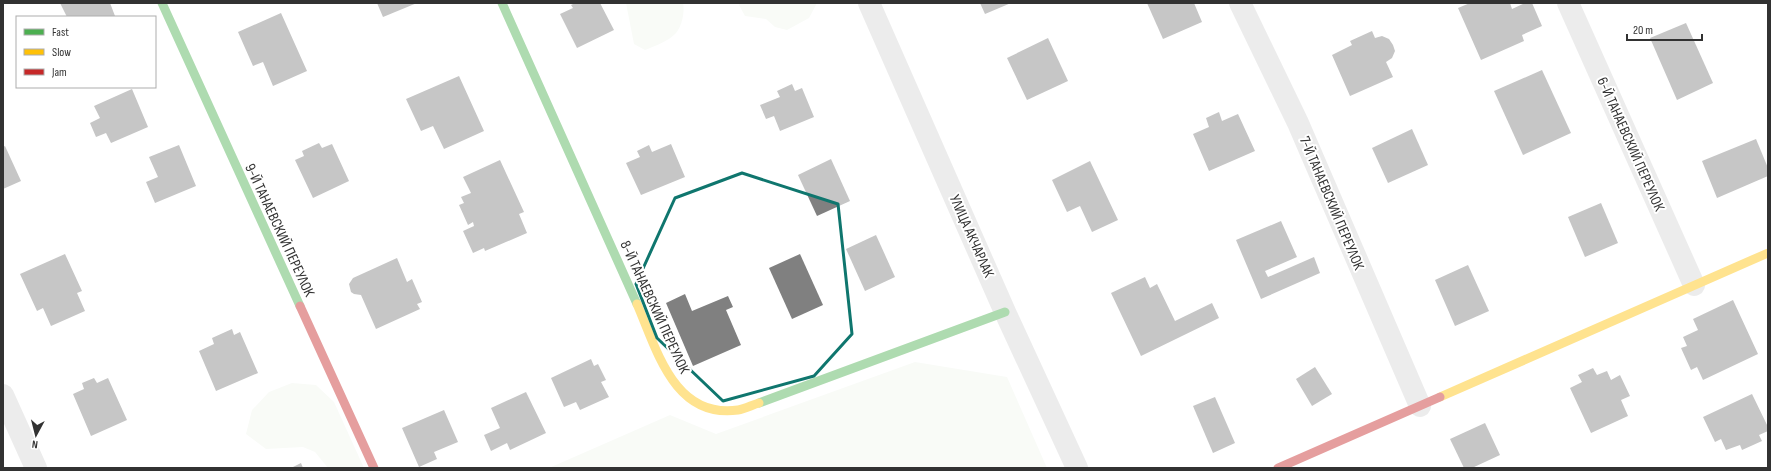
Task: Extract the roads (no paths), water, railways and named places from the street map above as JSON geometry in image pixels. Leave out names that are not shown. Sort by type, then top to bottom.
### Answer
[{"type":"street","name":"9-Й ТАНАЕВСКИЙ ПЕРЕУЛОК","points":[[162,3],[374,468]]},
{"type":"street","name":"8-Й ТАНАЕВСКИЙ ПЕРЕУЛОК","points":[[502,3],[670,378],[681,392],[695,404],[711,410],[726,412],[740,410],[1005,312]]},
{"type":"street","name":"УЛИЦА АКЧАРЛАК","points":[[869,3],[1005,312],[1077,468]]},
{"type":"street","name":"7-Й ТАНАЕВСКИЙ ПЕРЕУЛОК","points":[[1240,3],[1298,123],[1420,406]]},
{"type":"street","name":"6-Й ТАНАЕВСКИЙ ПЕРЕУЛОК","points":[[1568,3],[1694,285]]},
{"type":"street","points":[[1278,468],[1768,253]]},
{"type":"street","points":[[3,395],[36,468]]}]
